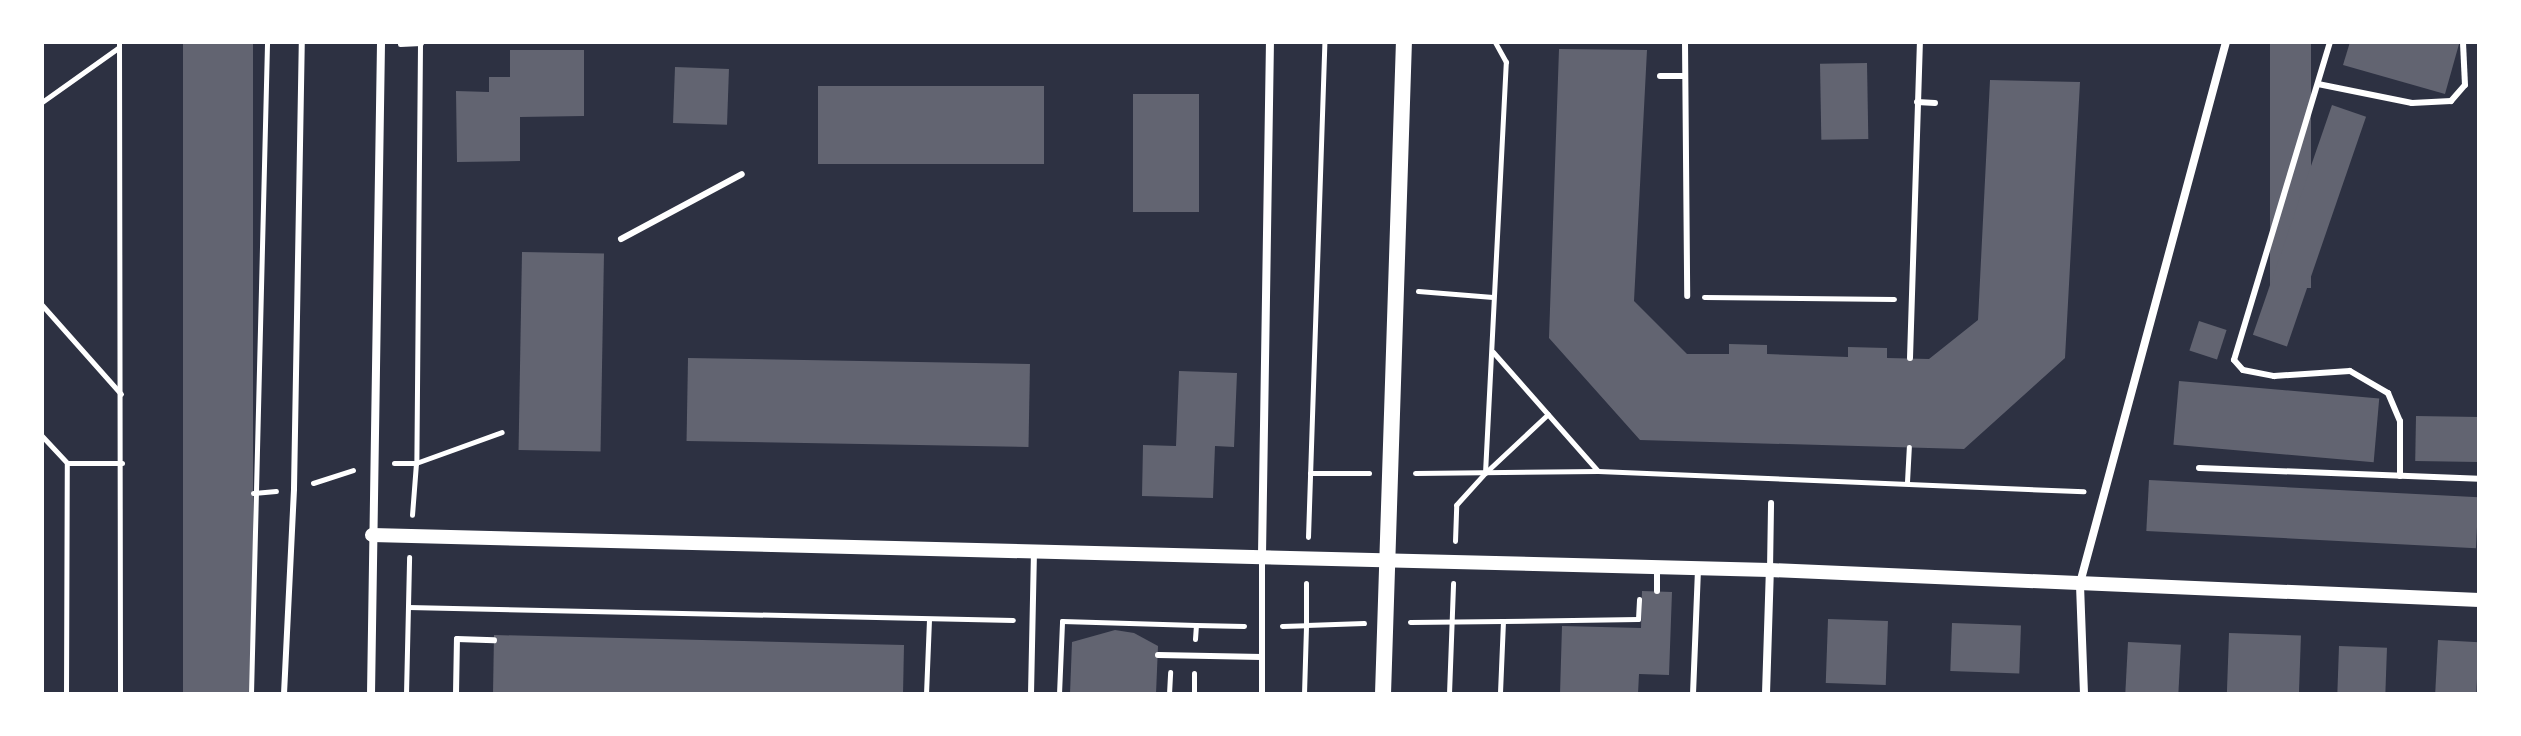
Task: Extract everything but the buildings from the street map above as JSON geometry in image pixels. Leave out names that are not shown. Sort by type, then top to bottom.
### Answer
[{"type":"main road","points":[[1383,694],[1404,42]]},
{"type":"street","points":[[371,694],[381,42]]},
{"type":"street","points":[[1262,555],[1270,42]]},
{"type":"street","points":[[2084,694],[2080,583],[2101,492],[2226,42]]},
{"type":"street","points":[[372,535],[1262,555],[1454,562],[1657,575],[1698,569],[1770,570],[2479,600]]},
{"type":"street","points":[[1766,694],[1770,570]]},
{"type":"lane","points":[[284,694],[294,489],[302,42]]},
{"type":"lane","points":[[1685,42],[1687,296]]},
{"type":"lane","points":[[1910,358],[1920,42]]},
{"type":"lane","points":[[2330,42],[2234,360],[2243,370],[2274,376],[2350,371],[2388,393],[2400,421],[2400,476]]},
{"type":"lane","points":[[2318,84],[2412,103],[2451,101],[2465,85],[2463,42]]},
{"type":"lane","points":[[1660,76],[1684,76]]},
{"type":"lane","points":[[1917,102],[1935,103]]},
{"type":"lane","points":[[621,239],[742,174]]},
{"type":"lane","points":[[2199,468],[2479,479]]},
{"type":"lane","points":[[1770,570],[1771,503]]},
{"type":"lane","points":[[1031,694],[1034,551]]},
{"type":"lane","points":[[1262,555],[1262,694]]},
{"type":"lane","points":[[1693,694],[1698,569]]},
{"type":"lane","points":[[1657,575],[1657,591]]},
{"type":"lane","points":[[456,694],[457,639],[494,640]]},
{"type":"lane","points":[[1158,655],[1262,657]]},
{"type":"path","points":[[251,694],[267,42]]},
{"type":"path","points":[[1306,625],[1324,42]]},
{"type":"path","points":[[1485,473],[1506,62],[1495,42]]},
{"type":"path","points":[[42,102],[119,45]]},
{"type":"path","points":[[119,45],[122,394],[120,694]]},
{"type":"path","points":[[420,45],[416,463],[502,432]]},
{"type":"path","points":[[1397,289],[1493,297]]},
{"type":"path","points":[[1687,296],[1911,299]]},
{"type":"path","points":[[42,305],[122,394]]},
{"type":"path","points":[[1492,351],[1598,471]]},
{"type":"path","points":[[1449,694],[1456,505],[1548,414]]},
{"type":"path","points":[[42,436],[67,463],[66,694]]},
{"type":"path","points":[[1907,483],[1909,447]]},
{"type":"path","points":[[67,463],[122,463]]},
{"type":"path","points":[[1310,473],[1598,471],[2101,492]]},
{"type":"path","points":[[1503,621],[1638,619],[1640,581],[1657,575]]},
{"type":"path","points":[[408,607],[1196,625]]},
{"type":"path","points":[[926,694],[929,619]]},
{"type":"path","points":[[1059,694],[1062,621]]}]
